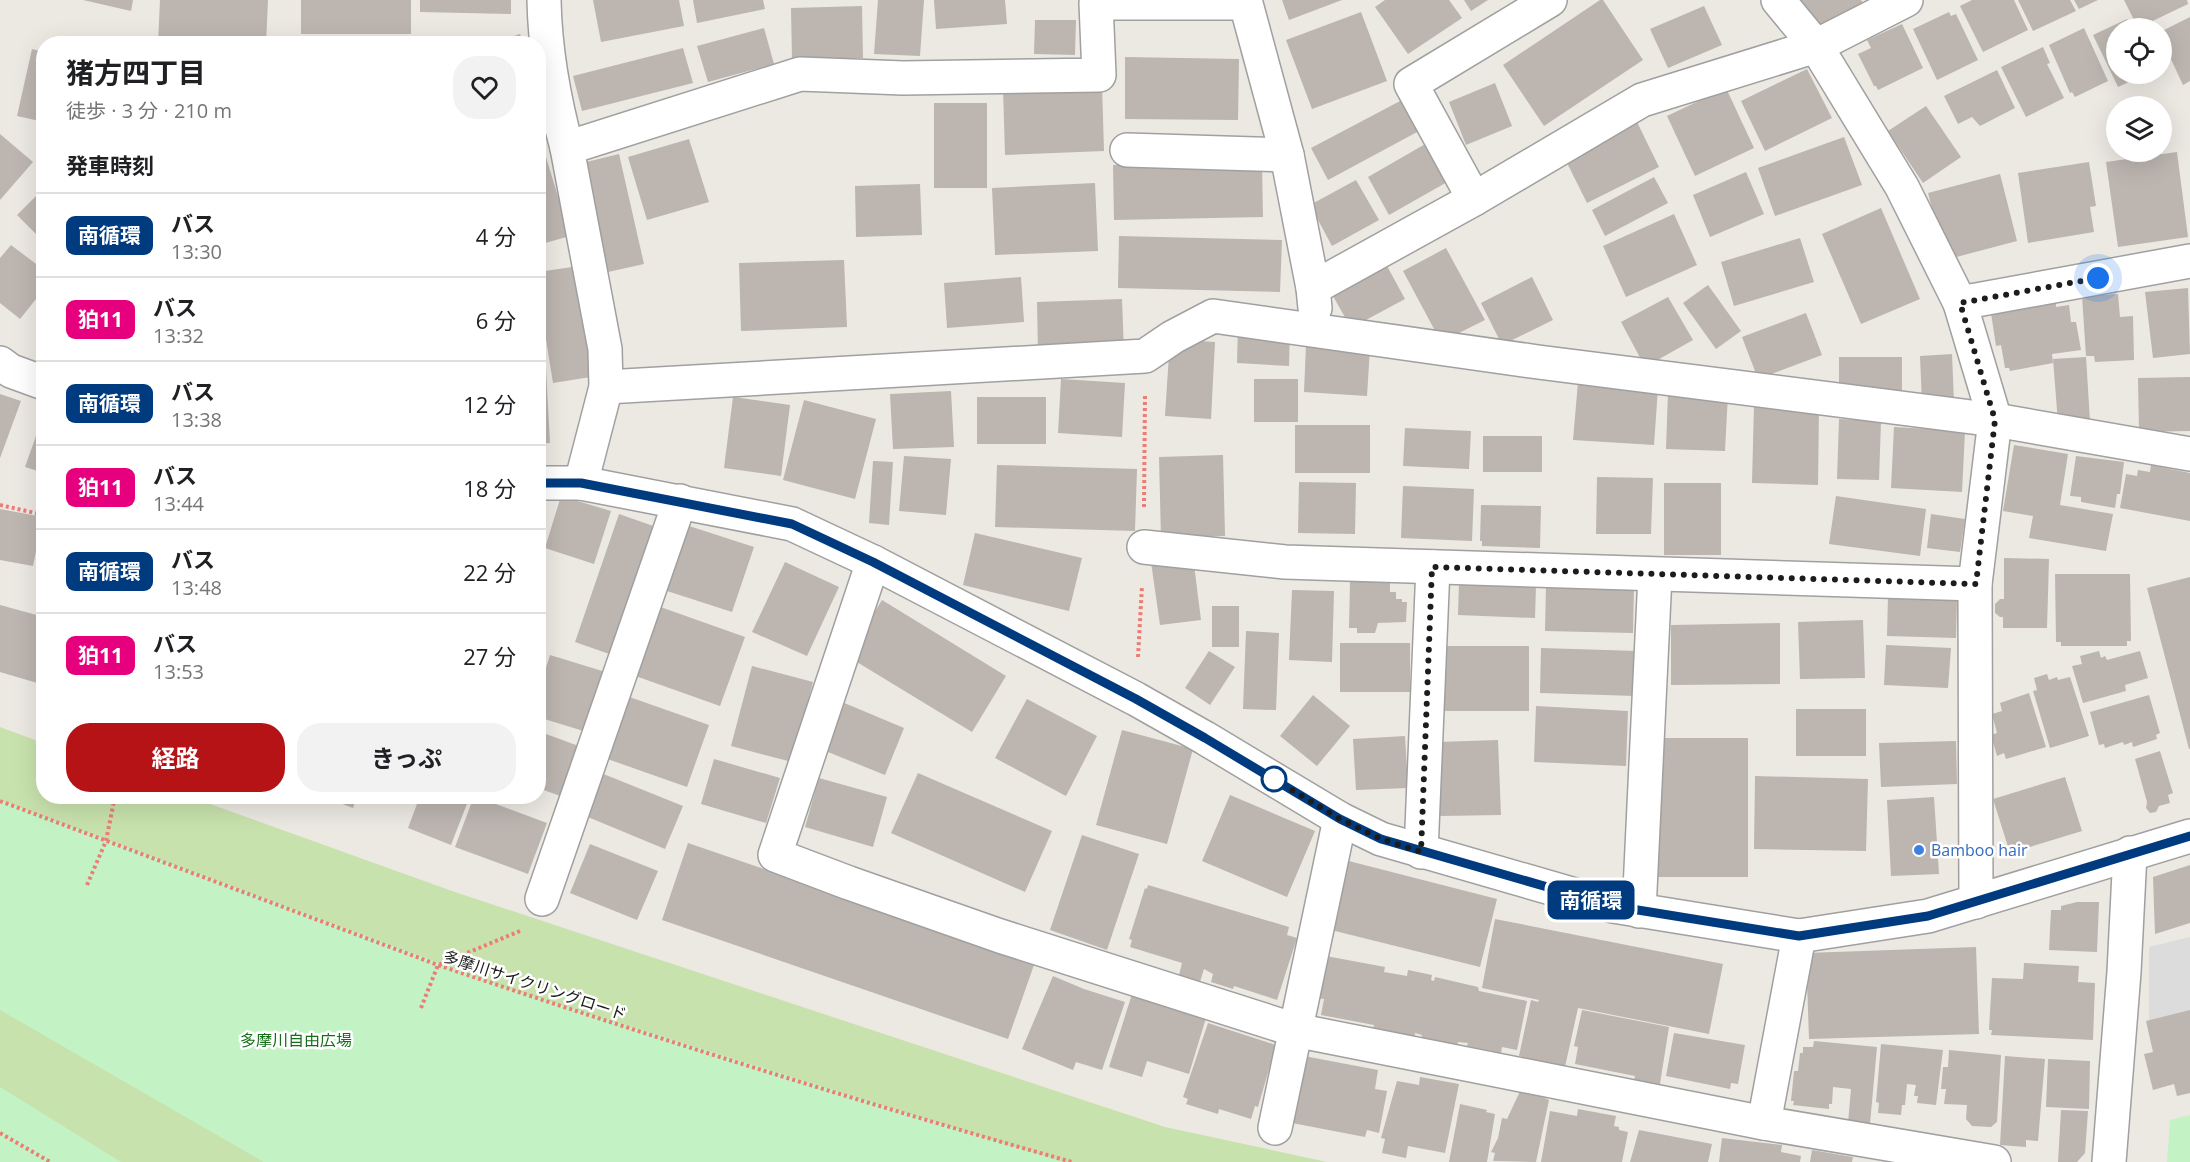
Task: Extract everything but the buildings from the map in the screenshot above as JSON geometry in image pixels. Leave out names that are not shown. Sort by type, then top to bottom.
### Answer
[{"type":"street","points":[[544,0],[545,36]]},
{"type":"street","points":[[1474,199],[1411,84],[1550,0]]},
{"type":"street","points":[[1778,0],[1816,46],[1902,187],[1960,303],[1995,420],[1976,584],[1976,902]]},
{"type":"street","points":[[1313,288],[1474,199],[1642,100],[1816,46],[1906,0]]},
{"type":"street","points":[[555,133],[800,74],[903,78],[1099,75],[1096,3],[1245,1],[1287,155],[1313,288],[1316,330]]},
{"type":"street","points":[[546,48],[555,133],[605,349],[606,387],[581,483]]},
{"type":"street","points":[[1127,150],[1287,155]]},
{"type":"street","points":[[1960,303],[2190,261]]},
{"type":"street","points":[[606,387],[1145,356],[1173,337],[1213,316],[1538,362],[1995,420],[2190,454]]},
{"type":"street","points":[[0,363],[11,371],[36,380]]},
{"type":"street","points":[[546,483],[581,483],[792,524],[873,562],[1136,699],[1340,819],[1381,839],[1613,906],[1799,936],[1928,916],[2190,836]]},
{"type":"street","points":[[542,899],[680,501]]},
{"type":"street","points":[[1144,547],[1285,562],[1976,584]]},
{"type":"street","points":[[873,562],[775,855],[1000,936],[1295,1030],[1764,1123],[1994,1162]]},
{"type":"street","points":[[1421,852],[1432,567]]},
{"type":"street","points":[[1639,911],[1655,575]]},
{"type":"street","points":[[1275,1128],[1340,819]]},
{"type":"street","points":[[2109,1162],[2124,972],[2130,853]]},
{"type":"street","points":[[1764,1123],[1799,936]]},
{"type":"path","points":[[1136,699],[1144,547],[1145,356]]},
{"type":"path","points":[[0,505],[36,513]]},
{"type":"path","name":"多摩川サイクリングロード","points":[[0,801],[438,965],[707,1054],[1072,1162]]},
{"type":"path","points":[[87,885],[106,841],[113,804]]},
{"type":"path","points":[[421,1008],[438,965],[526,929],[542,899]]},
{"type":"path","points":[[0,1132],[50,1162]]},
{"type":"green space","name":"多摩川自由広場","points":[[0,727],[36,740],[36,804],[210,804],[452,891],[1165,1127],[1327,1162],[0,1162]]},
{"type":"green space","name":"多摩川自由広場","points":[[0,800],[504,987],[1064,1162],[264,1162],[0,1010]]},
{"type":"green space","points":[[0,1087],[121,1162],[0,1162]]},
{"type":"green space","points":[[2190,1115],[2190,1162],[2167,1162],[2170,1120]]},
{"type":"shaded area","points":[[2190,937],[2190,1017],[2149,1027],[2149,947]]},
{"type":"bus line","name":"南循環","points":[[546,483],[581,483],[792,524],[873,562],[1136,699],[1340,819],[1381,839],[1613,906],[1799,936],[1928,916],[2190,836]]},
{"type":"place","name":"Bamboo hair","points":[[1919,850]]},
{"type":"route","points":[[1274,779],[1340,819],[1381,839],[1421,852],[1432,567],[1976,584],[1995,420],[1960,303],[2098,278]]}]
